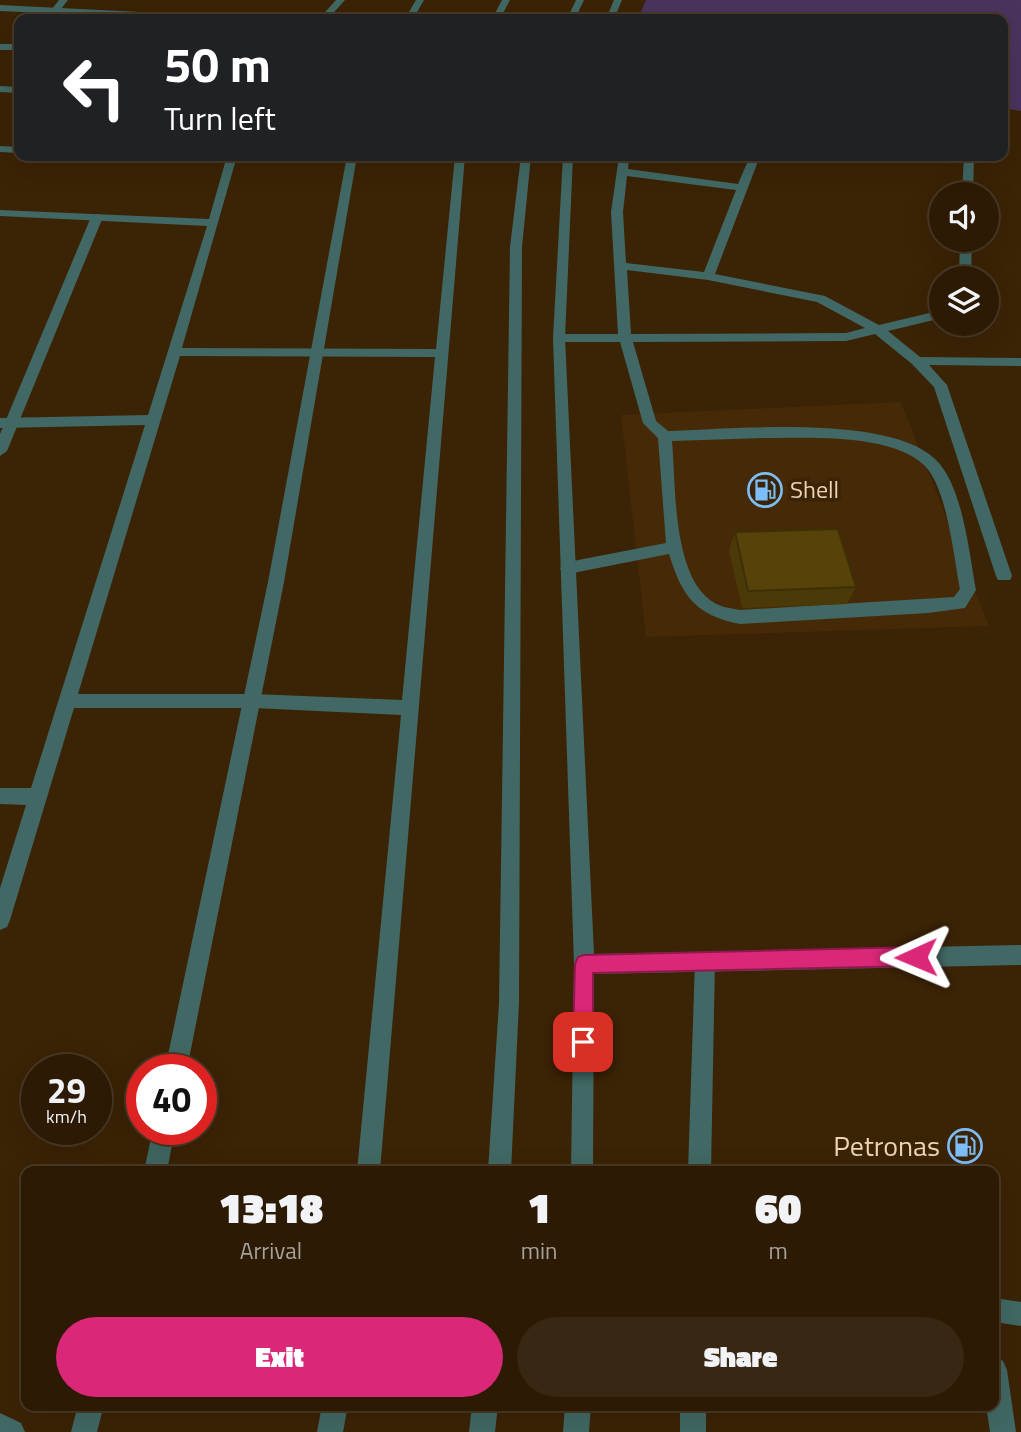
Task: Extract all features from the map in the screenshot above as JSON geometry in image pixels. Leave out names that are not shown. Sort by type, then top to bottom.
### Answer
[{"type":"street","points":[[53,14],[64,0]]},
{"type":"street","points":[[328,14],[341,0]]},
{"type":"street","points":[[0,8],[38,14]]},
{"type":"street","points":[[0,919],[214,223],[230,161]]},
{"type":"street","points":[[179,1054],[252,701],[351,161]]},
{"type":"street","points":[[368,1166],[460,161]]},
{"type":"street","points":[[499,1166],[509,1003],[516,247],[525,161]]},
{"type":"street","points":[[568,161],[559,338],[584,964],[582,1166]]},
{"type":"street","points":[[623,161],[617,212],[625,338],[650,423],[665,436],[848,434],[878,438],[914,450],[930,461],[945,488],[968,590],[959,603],[928,607],[740,617],[722,615],[703,606],[682,573],[674,547],[665,436]]},
{"type":"street","points":[[708,276],[753,161]]},
{"type":"street","points":[[968,182],[969,161]]},
{"type":"street","points":[[622,172],[743,188]]},
{"type":"street","points":[[0,213],[214,223]]},
{"type":"street","points":[[0,451],[6,423],[97,217]]},
{"type":"street","points":[[621,266],[708,276],[821,299],[878,330],[940,385],[1004,576]]},
{"type":"street","points":[[559,338],[846,337],[929,317]]},
{"type":"street","points":[[174,352],[442,354]]},
{"type":"street","points":[[916,361],[1021,362]]},
{"type":"street","points":[[6,423],[153,420]]},
{"type":"street","points":[[568,568],[674,547]]},
{"type":"street","points":[[66,701],[252,701],[408,708]]},
{"type":"street","points":[[0,796],[37,797]]},
{"type":"street","points":[[584,964],[1021,955]]},
{"type":"street","points":[[699,1166],[705,961]]},
{"type":"street","points":[[156,1166],[161,1145]]},
{"type":"street","points":[[999,1311],[1021,1314]]},
{"type":"street","points":[[999,1404],[1003,1432]]},
{"type":"street","points":[[84,1432],[90,1411]]},
{"type":"street","points":[[330,1432],[334,1411]]},
{"type":"street","points":[[482,1432],[484,1411]]},
{"type":"street","points":[[576,1432],[578,1411]]},
{"type":"street","points":[[693,1411],[693,1432]]},
{"type":"street","points":[[0,1426],[12,1432]]},
{"type":"shaded area","points":[[646,0],[1021,0],[1021,111],[1008,109],[1008,14],[640,14]]},
{"type":"shaded area","points":[[901,402],[989,626],[646,637],[621,415]]},
{"type":"building","points":[[838,529],[856,587],[748,591],[735,532]]},
{"type":"place","name":"Shell","points":[[765,490]]},
{"type":"place","name":"Petronas","points":[[965,1146]]},
{"type":"route","points":[[583,1042],[584,964],[916,957]]}]
